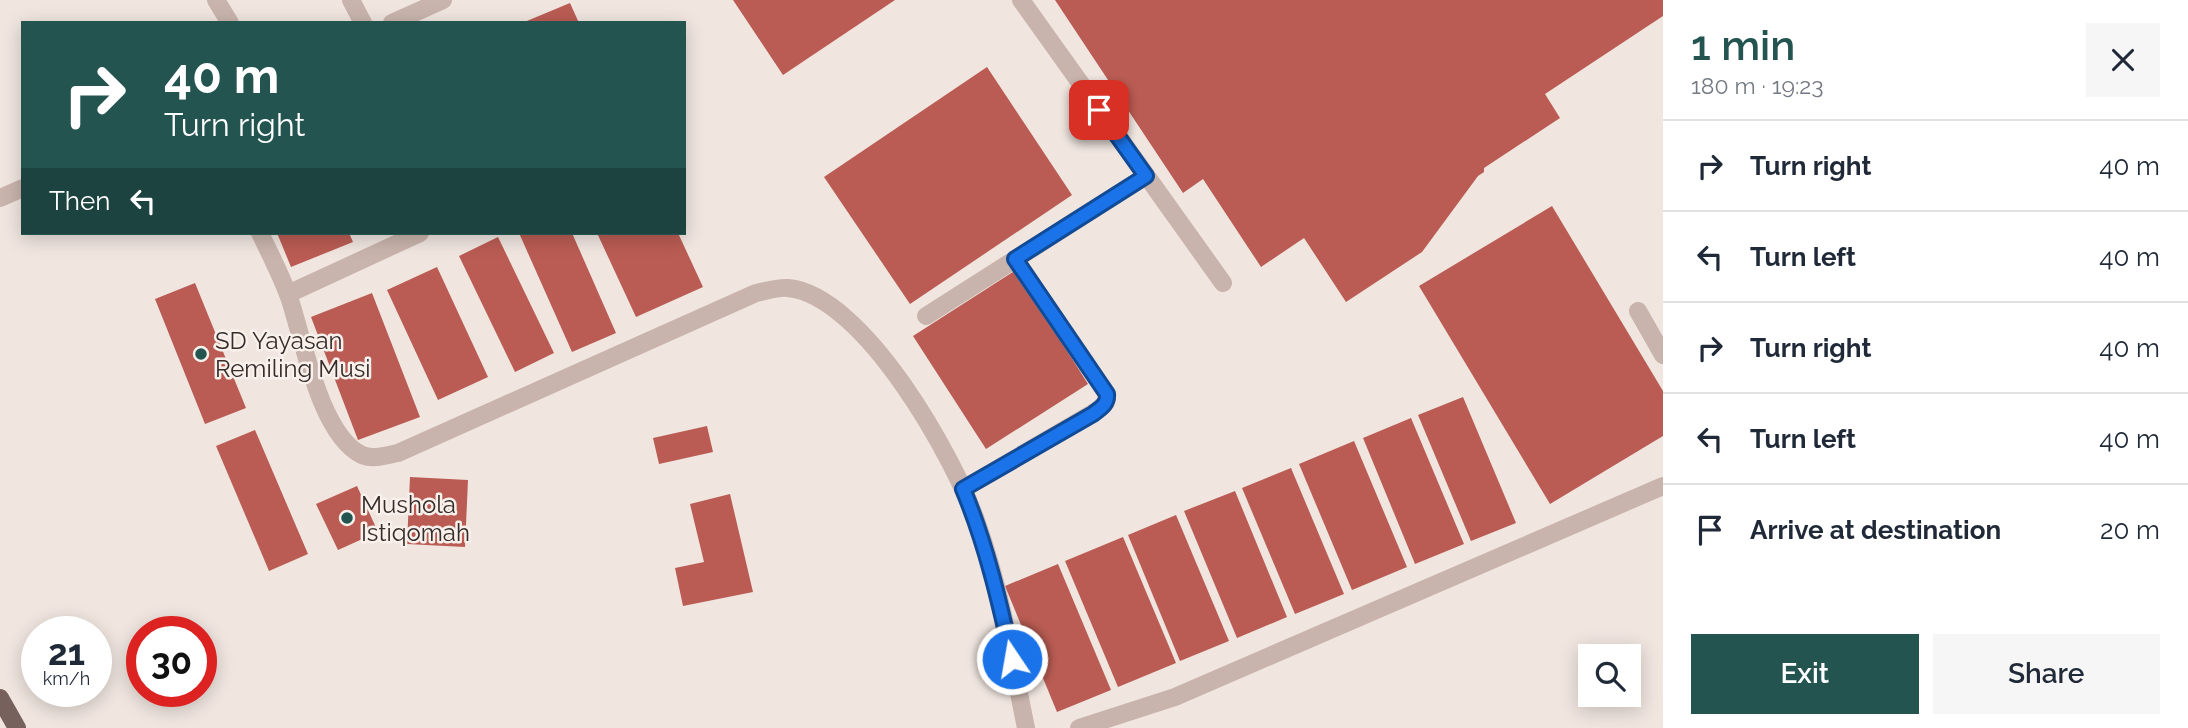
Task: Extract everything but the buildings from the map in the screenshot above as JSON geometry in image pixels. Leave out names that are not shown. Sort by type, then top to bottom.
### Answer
[{"type":"main road","points":[[0,698],[17,728]]},
{"type":"street","points":[[216,0],[229,21]]},
{"type":"street","points":[[351,0],[362,21]]},
{"type":"street","points":[[396,21],[443,0]]},
{"type":"street","points":[[1021,0],[1223,283]]},
{"type":"street","points":[[926,316],[1146,176]]},
{"type":"street","points":[[0,198],[21,189]]},
{"type":"street","points":[[261,235],[288,294],[321,404],[347,443],[362,455],[370,457],[398,453],[756,293],[788,288],[835,308],[863,335],[895,374],[954,467],[978,525],[997,589],[1026,728]]},
{"type":"street","points":[[288,294],[416,235]]},
{"type":"street","points":[[963,489],[1093,414],[1107,400],[1107,394],[1015,259]]},
{"type":"street","points":[[1637,311],[1663,355]]},
{"type":"street","points":[[1079,728],[1175,697],[1663,486]]},
{"type":"place","name":"SD Yayasan Remiling Musi","points":[[201,354]]},
{"type":"place","name":"Mushola Istiqomah","points":[[347,518]]},
{"type":"route","points":[[1012,659],[997,589],[978,525],[963,489],[1093,414],[1106,403],[1107,394],[1015,259],[1146,176],[1099,110]]}]
